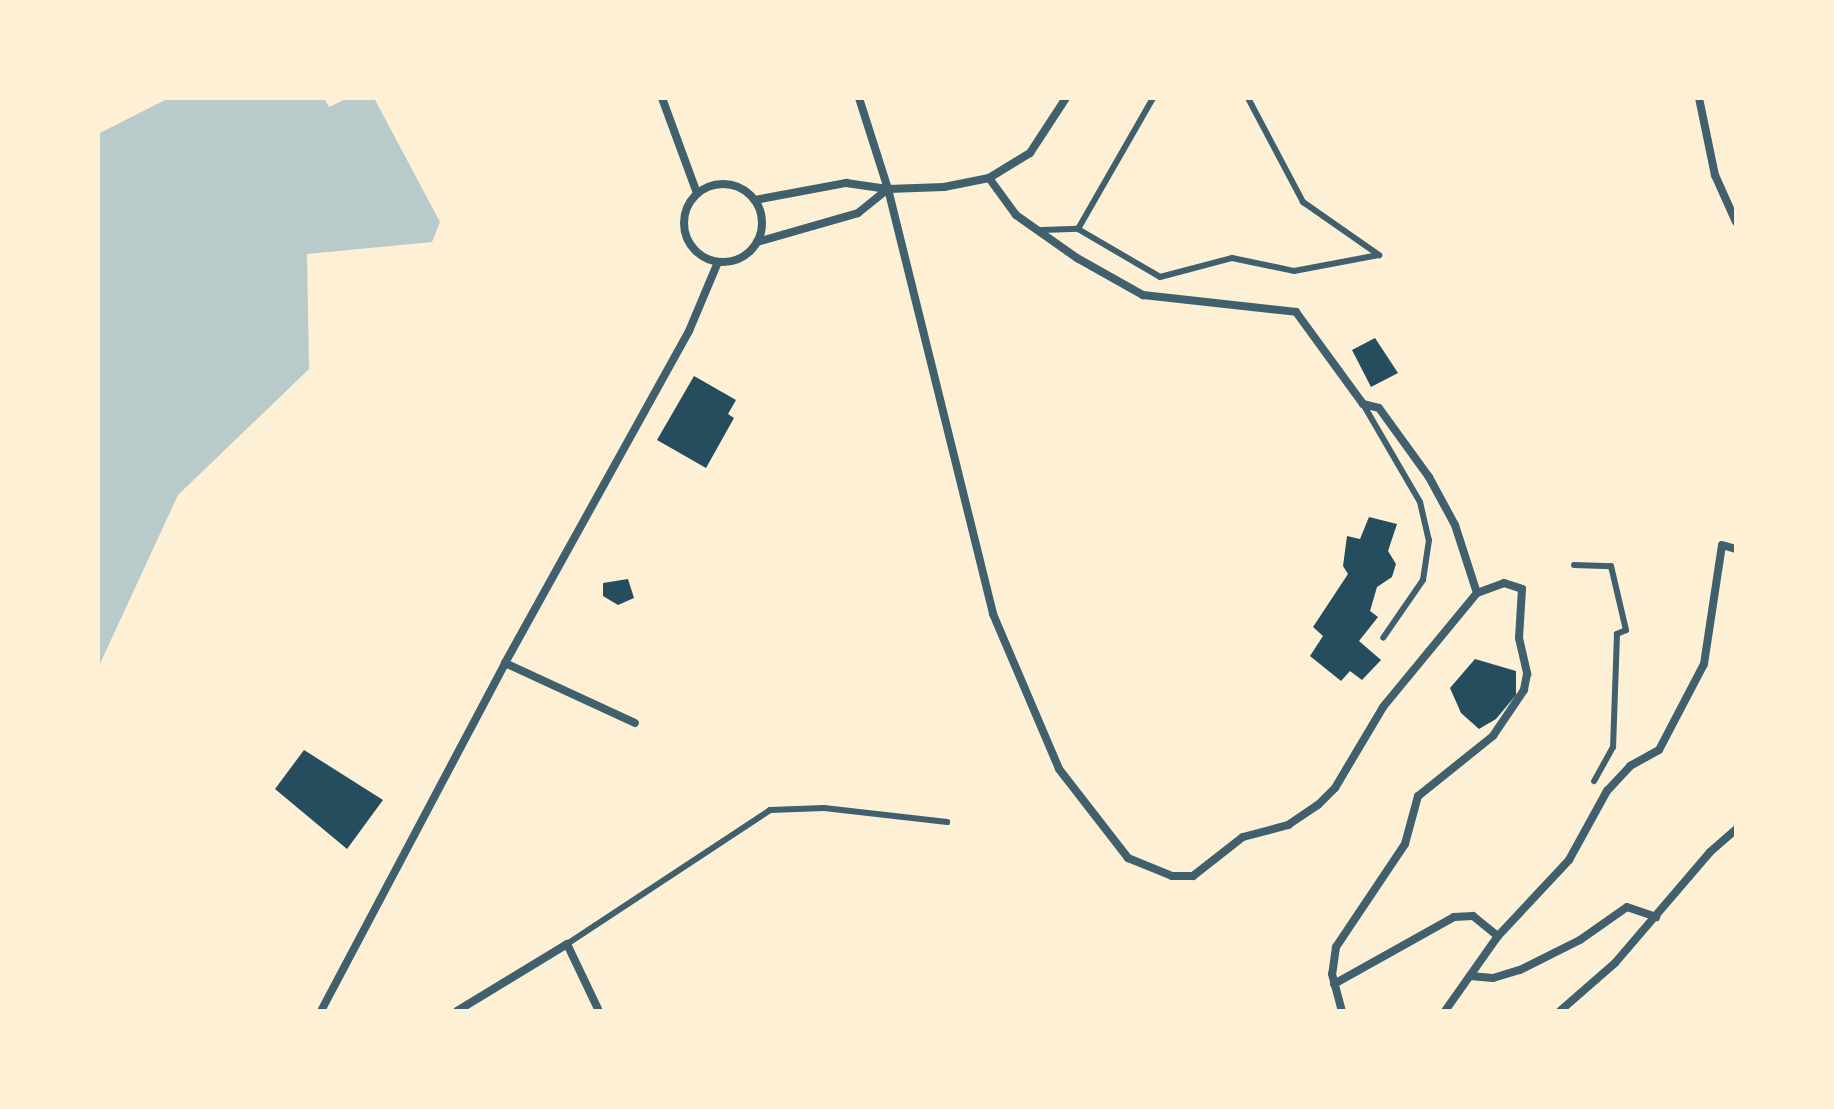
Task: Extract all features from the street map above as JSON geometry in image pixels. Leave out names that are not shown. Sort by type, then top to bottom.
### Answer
[{"type":"street","points":[[662,98],[697,193]]},
{"type":"street","points":[[859,98],[888,189],[993,614],[1067,781],[1114,845],[1153,870],[1183,877],[1202,872],[1243,837],[1288,825],[1318,805],[1335,788],[1383,707],[1477,593],[1504,583],[1522,589],[1519,646],[1526,681],[1493,736],[1418,796],[1405,844],[1336,947],[1334,984],[1342,1011]]},
{"type":"street","points":[[755,200],[855,182],[888,189],[944,187],[989,178],[1030,153],[1066,98]]},
{"type":"street","points":[[1699,98],[1715,175],[1736,222]]},
{"type":"street","points":[[989,178],[1010,210],[1077,258],[1156,299],[1291,309],[1363,404],[1379,408],[1441,496],[1477,593]]},
{"type":"street","points":[[757,242],[762,221],[755,200],[734,185],[709,186],[697,193],[685,212],[686,236],[698,253],[718,262],[741,258],[757,242],[858,213],[888,189]]},
{"type":"street","points":[[321,1011],[505,663],[685,340],[718,262]]},
{"type":"street","points":[[1445,1011],[1498,936],[1569,860],[1607,791],[1630,766],[1659,750],[1698,678],[1709,645],[1722,545],[1736,549]]},
{"type":"street","points":[[505,663],[635,723]]},
{"type":"street","points":[[1560,1011],[1606,972],[1736,829]]},
{"type":"street","points":[[1470,976],[1493,978],[1520,970],[1580,940],[1627,907],[1656,917]]},
{"type":"street","points":[[1334,984],[1454,917],[1473,916],[1498,936]]},
{"type":"street","points":[[457,1011],[567,944],[599,1011]]},
{"type":"lane","points":[[1078,229],[1153,98]]},
{"type":"lane","points":[[1042,230],[1078,229],[1160,277],[1232,258],[1294,271],[1379,255],[1303,202],[1248,98]]},
{"type":"lane","points":[[1363,404],[1420,502],[1429,540],[1423,580],[1383,638]]},
{"type":"lane","points":[[1574,565],[1611,566],[1626,630],[1617,634],[1613,747],[1594,781]]},
{"type":"lane","points":[[567,944],[770,810],[824,808],[947,822]]},
{"type":"shaded area","points":[[169,98],[324,98],[329,107],[348,98],[374,98],[440,222],[432,242],[307,254],[309,369],[178,495],[98,668],[98,134]]},
{"type":"building","points":[[1375,338],[1398,373],[1371,387],[1352,350]]},
{"type":"building","points":[[694,376],[736,400],[728,414],[734,418],[706,468],[657,440]]},
{"type":"building","points":[[1369,517],[1397,524],[1388,551],[1396,564],[1392,577],[1377,587],[1370,611],[1378,617],[1359,641],[1381,660],[1362,680],[1350,671],[1341,681],[1310,656],[1323,636],[1313,627],[1348,574],[1343,566],[1347,536],[1360,539]]},
{"type":"building","points":[[628,579],[634,598],[618,605],[603,596],[603,583]]},
{"type":"building","points":[[1475,659],[1516,671],[1516,695],[1496,719],[1479,729],[1461,713],[1450,688]]},
{"type":"building","points":[[304,750],[383,800],[347,849],[275,789]]}]
